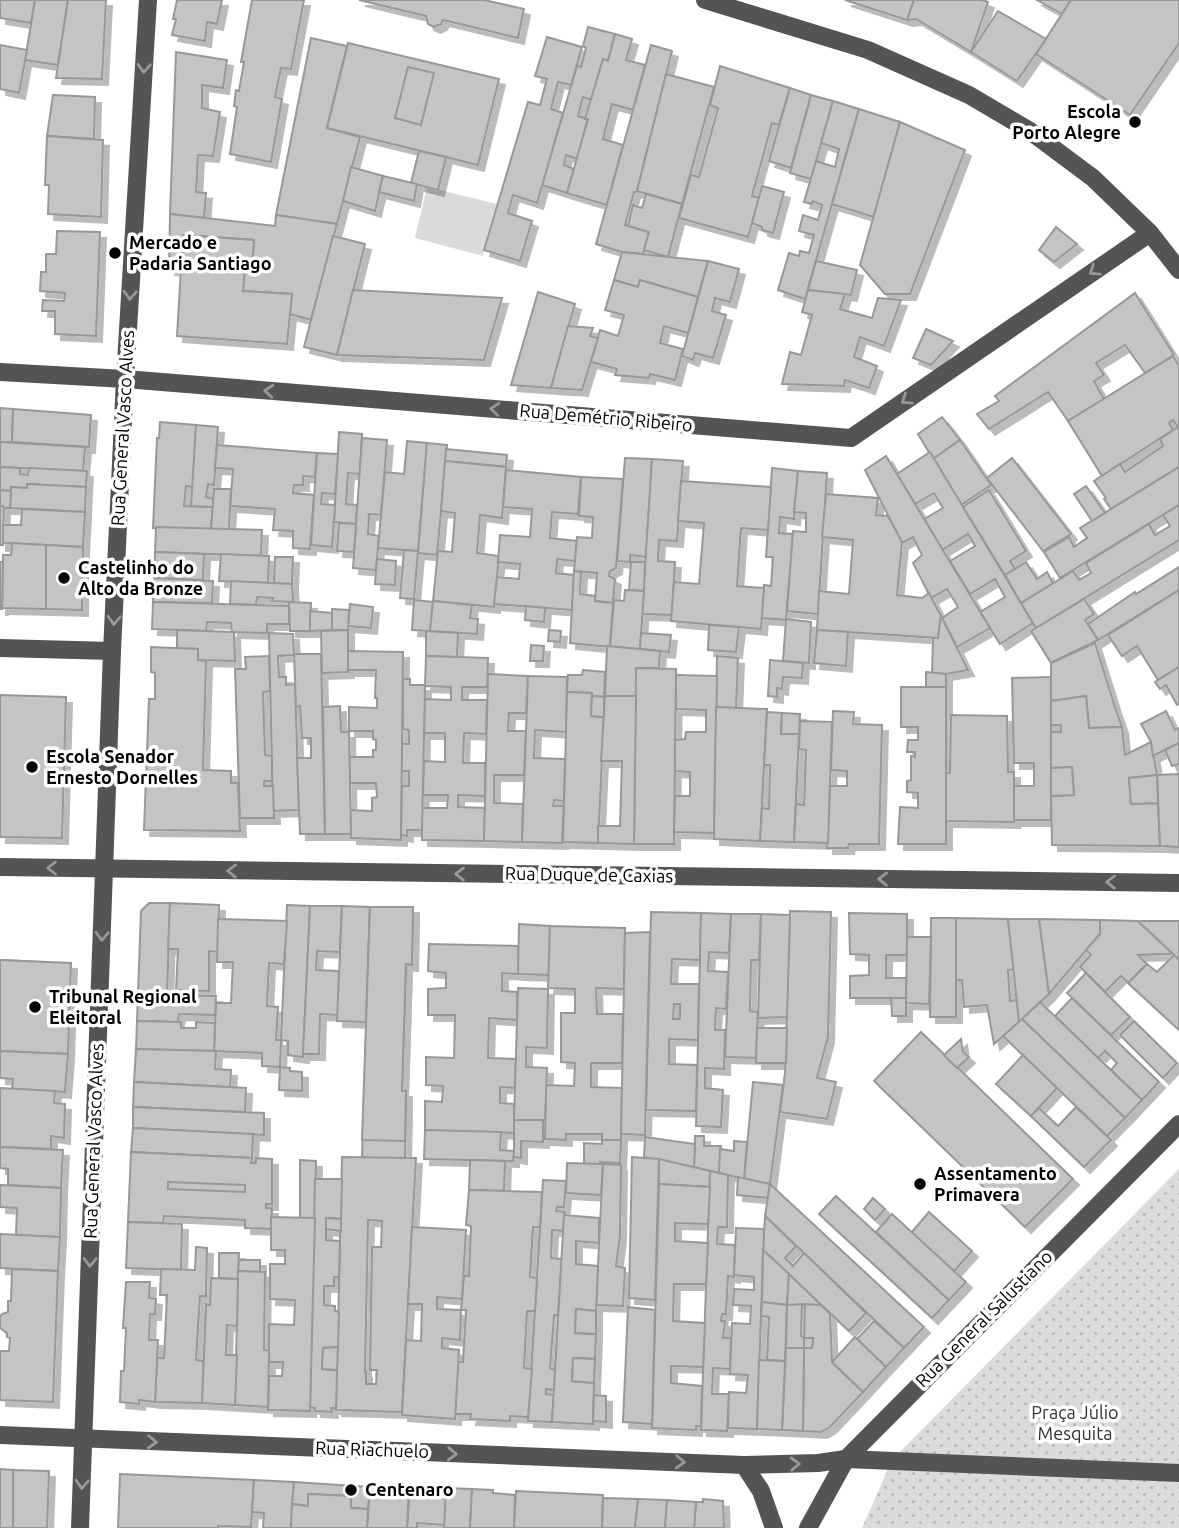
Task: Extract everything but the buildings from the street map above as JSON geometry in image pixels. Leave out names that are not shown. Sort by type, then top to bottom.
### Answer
[{"type":"street","name":"Rua General Vasco Alves","points":[[80,1528],[125,379],[148,0]]},
{"type":"street","points":[[705,0],[868,50],[969,96],[1030,131],[1093,178],[1150,233],[1179,270]]},
{"type":"street","name":"Rua Demétrio Ribeiro","points":[[0,372],[125,379],[851,438],[1150,233]]},
{"type":"street","points":[[0,648],[113,651]]},
{"type":"street","name":"Rua Duque de Caxias","points":[[0,867],[1179,883]]},
{"type":"street","name":"Rua General Salustiano","points":[[808,1528],[846,1459],[1179,1124]]},
{"type":"street","name":"Rua Riachuelo","points":[[0,1435],[744,1465],[818,1463],[846,1459]]},
{"type":"street","points":[[846,1459],[1179,1473]]},
{"type":"street","points":[[744,1465],[761,1491],[774,1528]]},
{"type":"green space","points":[[427,187],[497,204],[483,256],[415,238]]},
{"type":"green space","name":"Praça Júlio Mesquita","points":[[1179,1169],[1179,1528],[862,1528],[892,1460]]},
{"type":"place","name":"Escola Porto Alegre","points":[[1135,122]]},
{"type":"place","name":"Mercado e Padaria Santiago","points":[[115,253]]},
{"type":"place","name":"Castelinho do Alto da Bronze","points":[[64,578]]},
{"type":"place","name":"Escola Senador Ernesto Dornelles","points":[[32,767]]},
{"type":"place","name":"Tribunal Regional Eleitoral","points":[[35,1007]]},
{"type":"place","name":"Assentamento Primavera","points":[[920,1184]]},
{"type":"place","name":"Centenaro","points":[[351,1490]]}]
